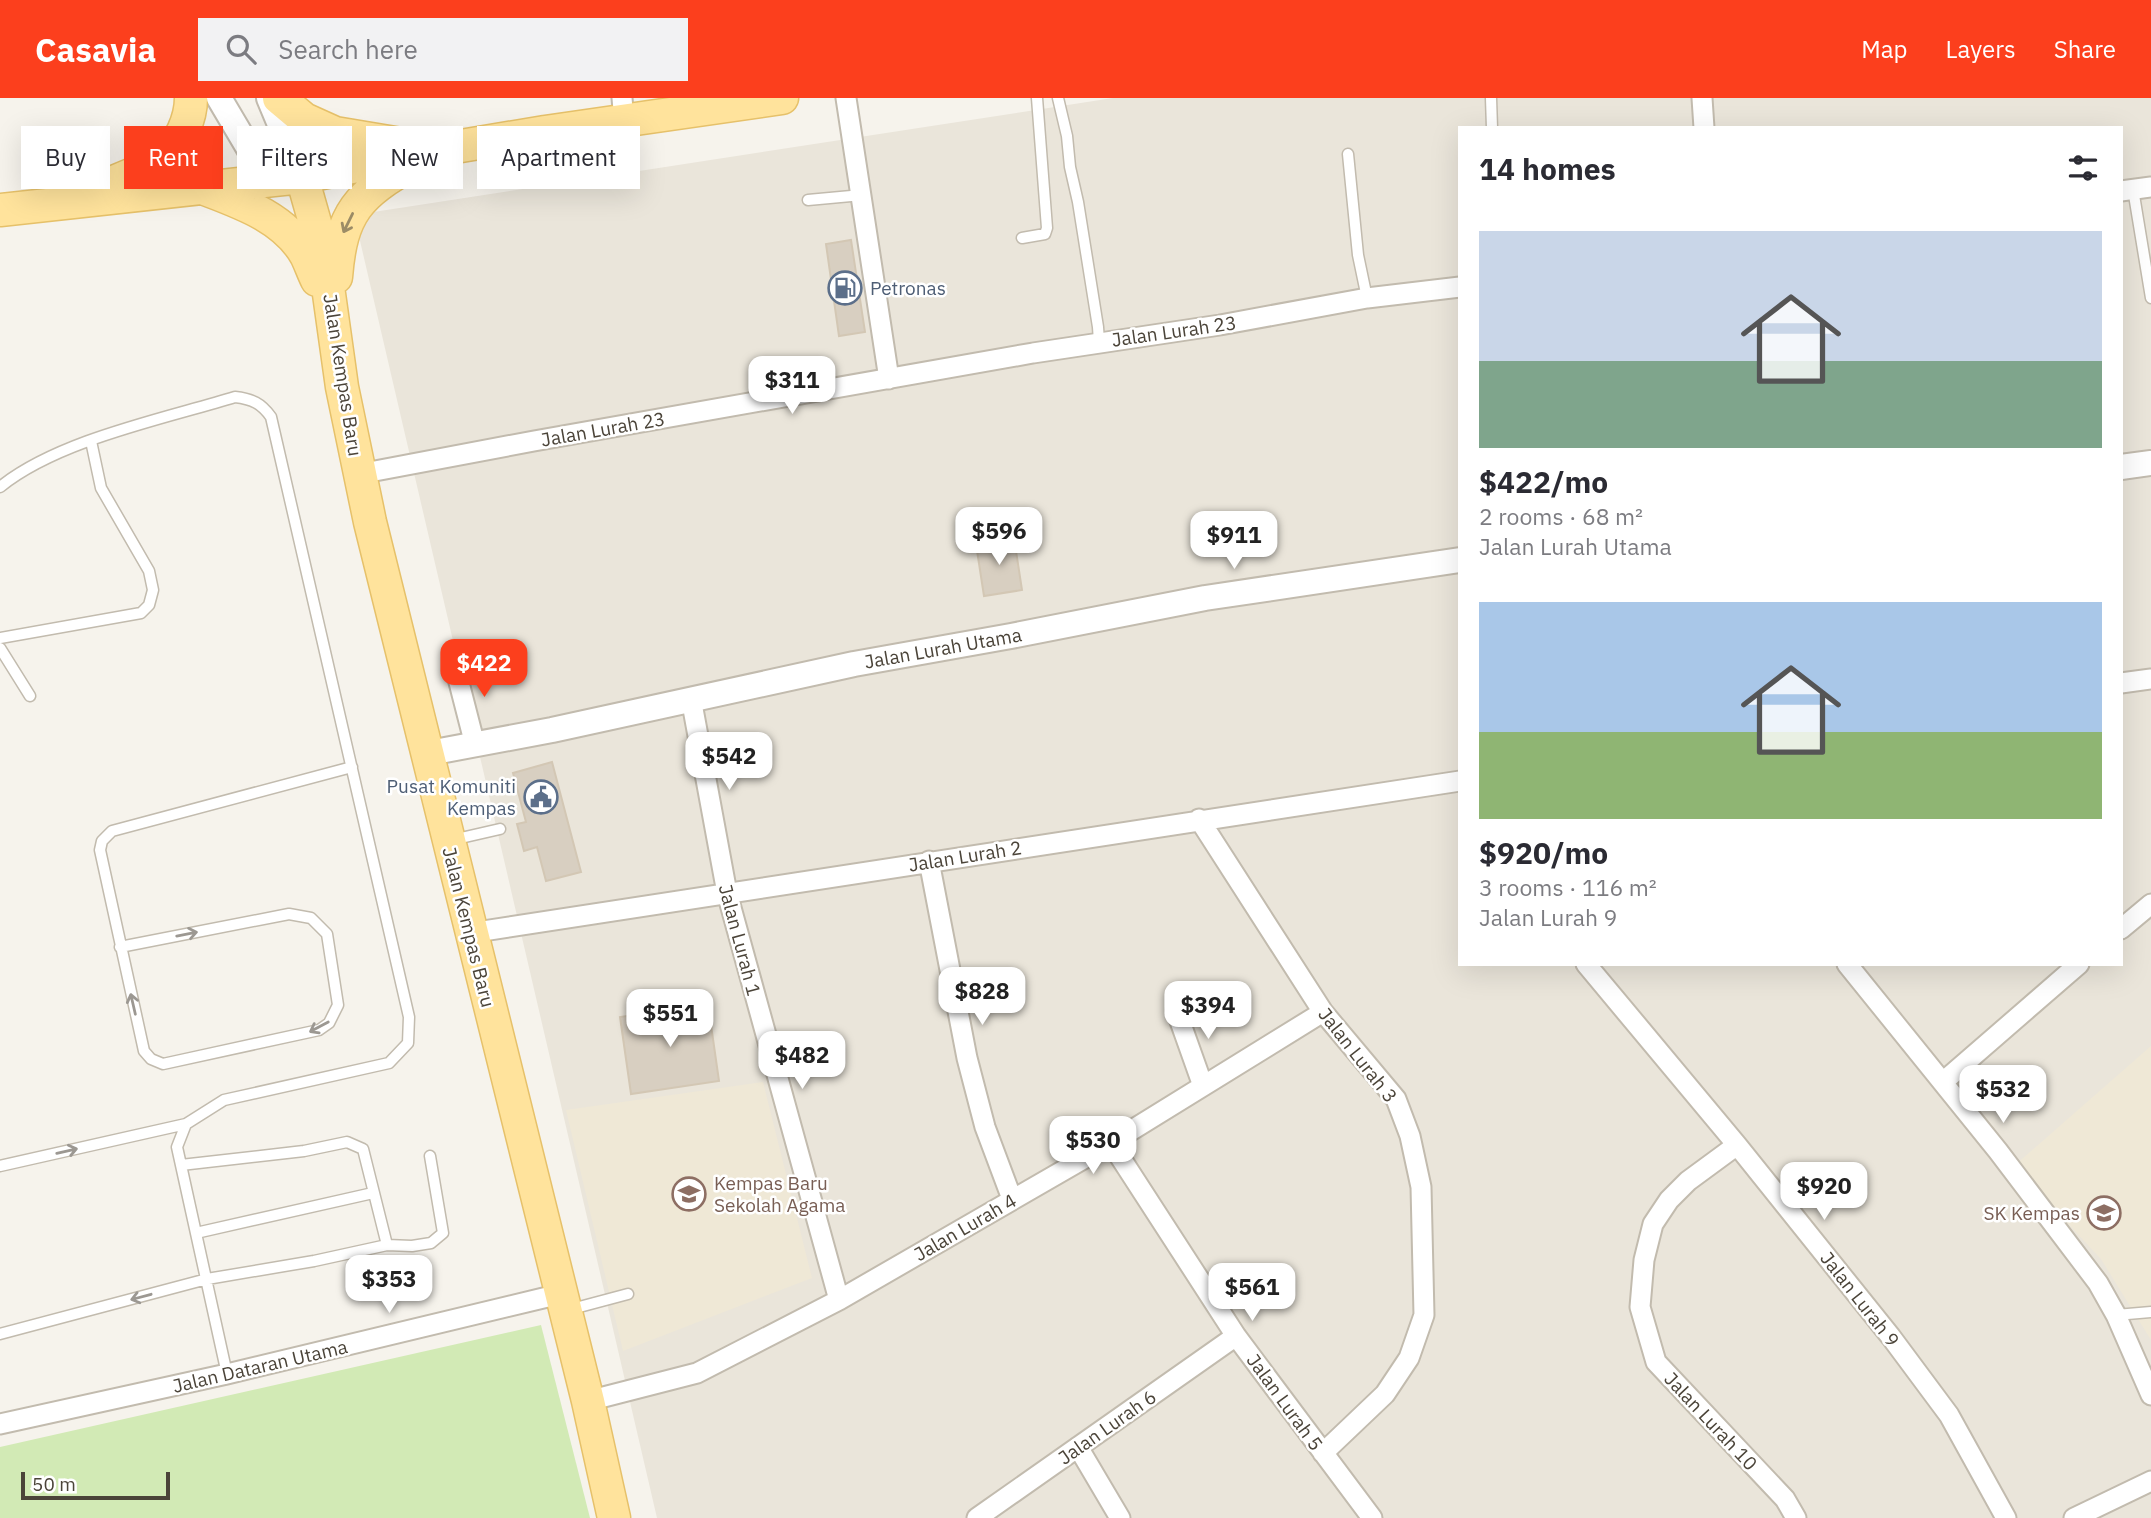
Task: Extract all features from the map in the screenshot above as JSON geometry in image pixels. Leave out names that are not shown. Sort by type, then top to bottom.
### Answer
[{"type":"main road","points":[[71,202],[163,159],[181,135],[191,114],[191,98]]},
{"type":"main road","points":[[279,98],[304,119],[335,133],[366,138]]},
{"type":"main road","points":[[463,144],[623,109],[782,98]]},
{"type":"main road","points":[[0,210],[180,189]]},
{"type":"main road","points":[[202,189],[238,202],[285,228],[305,253],[332,317]]},
{"type":"main road","name":"Jalan Kempas Baru","points":[[275,189],[323,251]]},
{"type":"main road","name":"Jalan Kempas Baru","points":[[305,189],[323,251],[342,387],[359,474],[429,753],[470,933],[588,1401],[614,1518]]},
{"type":"main road","points":[[332,317],[338,247],[346,220],[374,189]]},
{"type":"street","points":[[219,98],[237,129]]},
{"type":"street","points":[[269,98],[281,126]]},
{"type":"street","points":[[846,98],[889,379]]},
{"type":"street","points":[[1702,98],[1704,126]]},
{"type":"street","name":"Jalan Lurah 23","points":[[359,474],[534,440],[1099,342],[1220,326],[1367,298],[1458,286]]},
{"type":"street","points":[[2123,467],[2151,463]]},
{"type":"street","name":"Jalan Lurah Utama","points":[[429,753],[552,730],[854,664],[1205,598],[1458,559]]},
{"type":"street","points":[[454,663],[475,745]]},
{"type":"street","points":[[2123,683],[2151,679]]},
{"type":"street","name":"Jalan Lurah 1","points":[[691,698],[727,893],[839,1300]]},
{"type":"street","name":"Jalan Lurah 2","points":[[470,933],[1458,780]]},
{"type":"street","name":"Jalan Lurah 3","points":[[1199,819],[1323,1012],[1396,1099],[1410,1136],[1421,1187],[1424,1315],[1409,1358],[1385,1394],[1323,1453]]},
{"type":"street","points":[[929,862],[967,1058],[985,1127],[1012,1199]]},
{"type":"street","points":[[2123,927],[2151,904]]},
{"type":"street","name":"Jalan Lurah 9","points":[[1588,966],[1737,1145],[1891,1337],[1949,1415],[2006,1518]]},
{"type":"street","points":[[1849,966],[1998,1150],[2098,1283],[2116,1315],[2151,1395]]},
{"type":"street","points":[[1943,1082],[2077,966]]},
{"type":"street","points":[[1176,1010],[1203,1086]]},
{"type":"street","name":"Jalan Lurah 4","points":[[588,1401],[697,1373],[839,1300],[1111,1143],[1323,1012]]},
{"type":"street","name":"Jalan Lurah 5","points":[[1111,1143],[1236,1336],[1372,1518]]},
{"type":"street","name":"Jalan Lurah 10","points":[[1737,1145],[1688,1181],[1668,1200],[1653,1224],[1644,1259],[1640,1307],[1656,1362],[1785,1499],[1796,1518]]},
{"type":"street","name":"Jalan Dataran Utama","points":[[0,1424],[562,1303]]},
{"type":"street","name":"Jalan Lurah 6","points":[[977,1518],[1236,1336]]},
{"type":"street","points":[[1078,1447],[1120,1518]]},
{"type":"street","points":[[2074,1518],[2151,1481]]},
{"type":"lane","points":[[1022,238],[1045,234],[1047,228],[1037,98]]},
{"type":"lane","points":[[1058,98],[1078,202],[1099,342]]},
{"type":"lane","points":[[1491,98],[1492,126]]},
{"type":"lane","points":[[1348,154],[1358,255],[1367,298]]},
{"type":"lane","points":[[2135,189],[2151,298]]},
{"type":"lane","points":[[808,200],[862,195]]},
{"type":"lane","points":[[0,487],[40,461],[90,441],[235,397],[250,399],[263,406],[271,417],[409,1017],[408,1043],[389,1063],[224,1100],[186,1124],[0,1166]]},
{"type":"lane","points":[[0,638],[141,613],[149,605],[153,590],[149,571],[102,488],[90,441]]},
{"type":"lane","points":[[0,648],[30,696]]},
{"type":"lane","points":[[120,947],[289,914],[311,918],[327,934],[338,1005],[328,1023],[319,1030],[163,1064],[152,1059],[144,1051],[120,947],[100,850],[102,841],[112,831],[352,767]]},
{"type":"lane","points":[[449,841],[500,829]]},
{"type":"lane","points":[[186,1124],[177,1147],[227,1374]]},
{"type":"lane","points":[[181,1165],[304,1151],[347,1142],[363,1149],[387,1245]]},
{"type":"lane","points":[[0,1334],[207,1279],[314,1261],[387,1245],[412,1246],[431,1242],[443,1233],[430,1156]]},
{"type":"lane","points":[[196,1233],[373,1194]]},
{"type":"lane","points":[[562,1303],[628,1294]]},
{"type":"lane","points":[[2116,1315],[2151,1312]]},
{"type":"shaded area","points":[[1113,98],[2151,98],[2151,1518],[657,1518],[354,215],[523,189],[640,189],[640,171]]},
{"type":"shaded area","name":"SK Kempas","points":[[2151,1046],[2151,1340],[2101,1259],[2014,1166]]},
{"type":"shaded area","name":"Kempas Baru Sekolah Agama","points":[[763,1082],[812,1278],[623,1351],[566,1110]]},
{"type":"green space","points":[[541,1325],[590,1518],[0,1518],[0,1447]]},
{"type":"building","name":"Petronas","points":[[851,240],[865,332],[839,336],[826,244]]},
{"type":"building","points":[[1014,538],[1022,590],[984,596],[976,544]]},
{"type":"building","name":"Pusat Komuniti Kempas","points":[[552,762],[581,872],[546,881],[537,847],[524,851],[517,824],[526,822],[513,773]]},
{"type":"building","points":[[708,1004],[719,1081],[631,1094],[620,1017]]},
{"type":"place","name":"Petronas","points":[[845,288]]},
{"type":"place","name":"Pusat Komuniti Kempas","points":[[541,797]]},
{"type":"place","name":"Kempas Baru Sekolah Agama","points":[[689,1194]]},
{"type":"place","name":"SK Kempas","points":[[2104,1213]]}]
